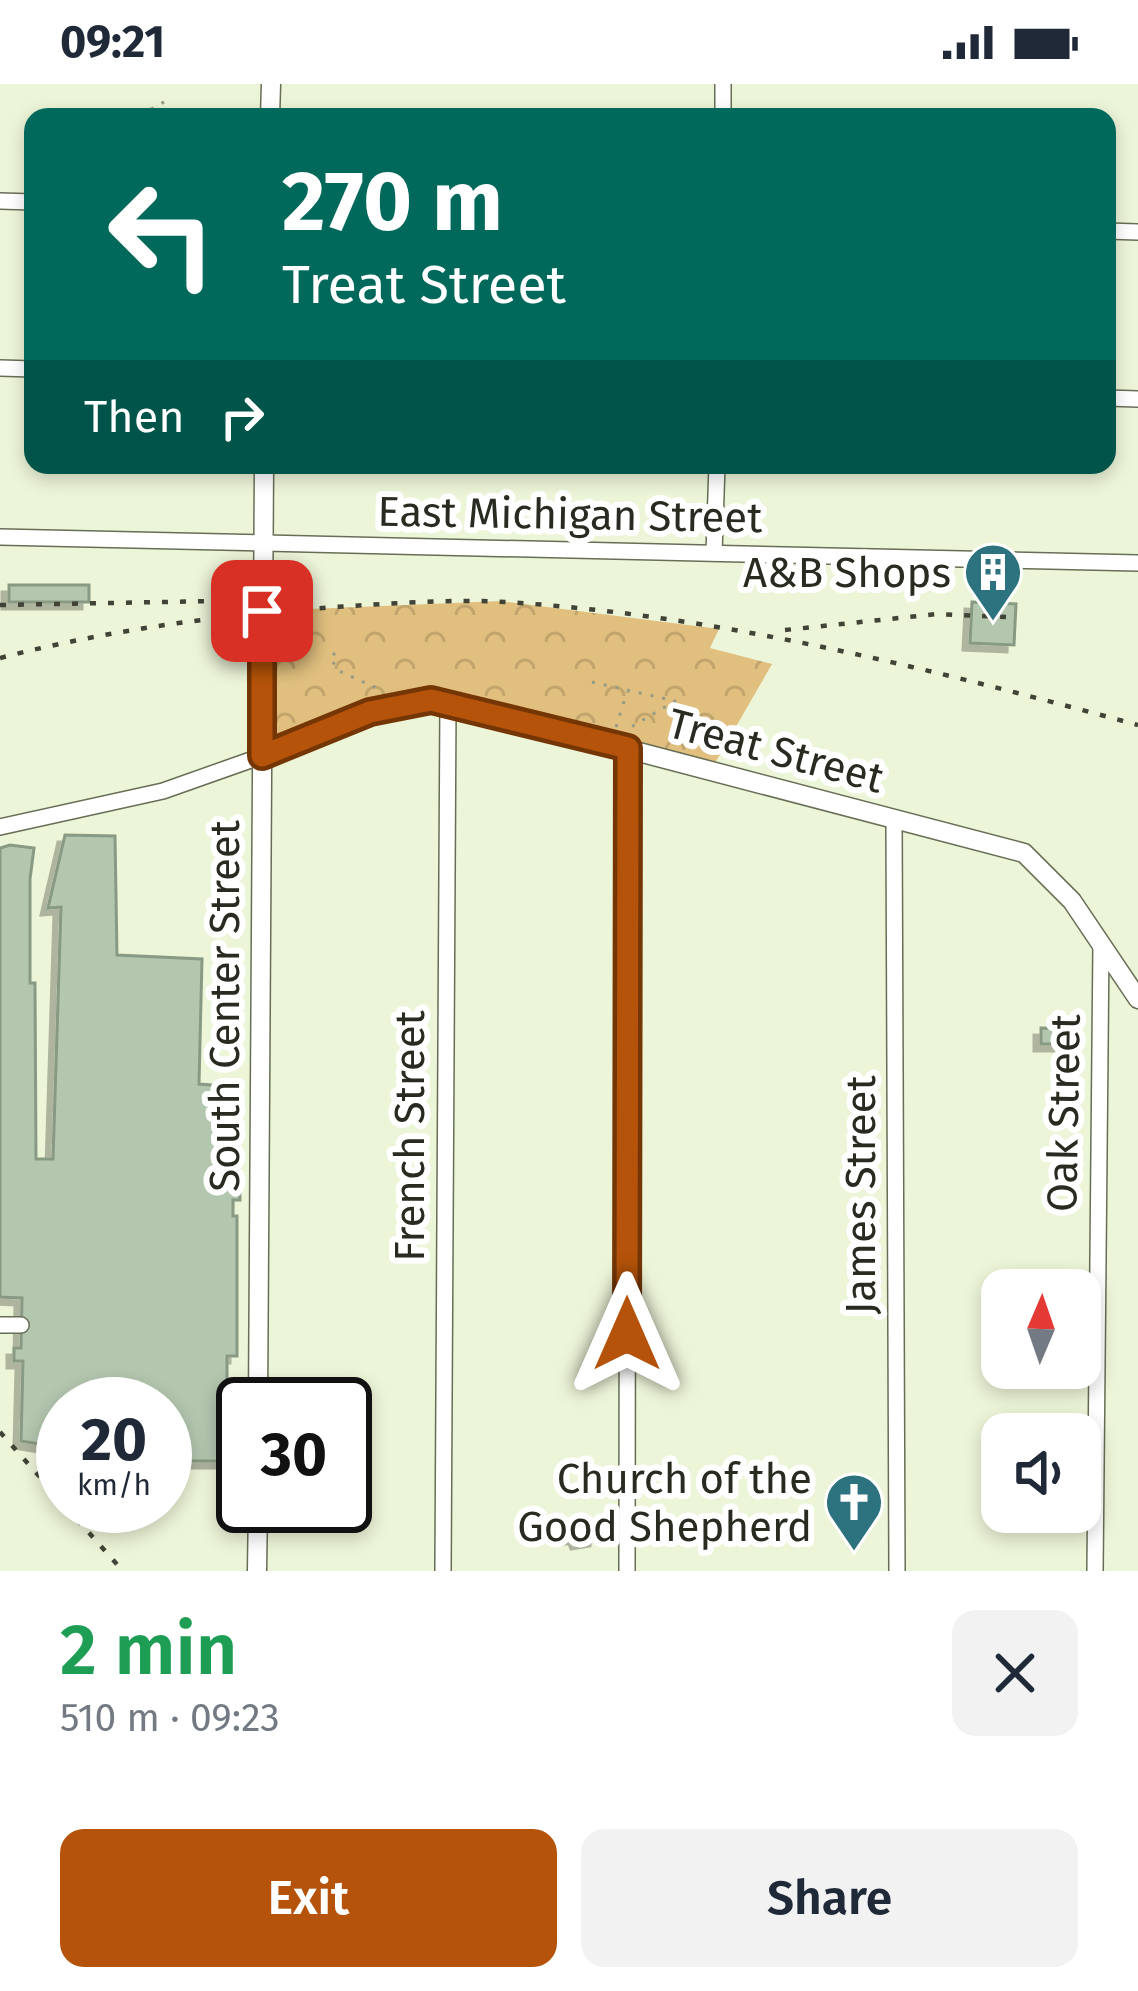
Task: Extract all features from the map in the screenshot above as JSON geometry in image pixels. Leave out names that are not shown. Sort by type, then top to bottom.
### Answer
[{"type":"street","name":"South Center Street","points":[[258,1377],[264,474]]},
{"type":"street","points":[[714,553],[717,474]]},
{"type":"street","name":"East Michigan Street","points":[[0,537],[1138,563]]},
{"type":"street","name":"Treat Street","points":[[262,756],[370,712],[409,703],[448,702],[627,739],[1024,853],[1058,883],[1138,999]]},
{"type":"street","name":"French Street","points":[[443,1571],[448,702]]},
{"type":"street","points":[[627,739],[627,1571]]},
{"type":"street","points":[[0,827],[163,791],[262,756]]},
{"type":"street","name":"James Street","points":[[894,819],[897,1571]]},
{"type":"street","name":"Oak Street","points":[[1095,1571],[1101,944]]},
{"type":"street","points":[[0,1325],[21,1325]]},
{"type":"street","points":[[257,1533],[257,1571]]},
{"type":"path","points":[[153,108],[164,102]]},
{"type":"path","points":[[335,653],[330,658],[339,671],[379,689]]},
{"type":"path","points":[[592,682],[675,701],[627,739]]},
{"type":"path","points":[[616,727],[628,690]]},
{"type":"green space","points":[[501,601],[719,629],[710,648],[772,664],[711,770],[431,700],[262,756],[262,611]]},
{"type":"building","points":[[9,585],[89,585],[89,602],[9,602]]},
{"type":"building","name":"A&B Shops","points":[[972,602],[1016,604],[1014,645],[970,643]]},
{"type":"building","points":[[65,835],[115,836],[117,955],[202,959],[199,1084],[237,1087],[240,1200],[233,1200],[233,1216],[237,1216],[237,1356],[227,1356],[227,1377],[216,1377],[216,1461],[192,1461],[192,1377],[36,1377],[36,1444],[21,1441],[23,1361],[14,1361],[14,1348],[21,1348],[22,1298],[0,1297],[0,848],[34,848],[30,983],[35,983],[36,1159],[53,1159],[61,907],[48,908]]},
{"type":"building","points":[[1041,1028],[1073,1029],[1072,1044],[1041,1044]]},
{"type":"building","points":[[597,1525],[597,1539],[578,1542],[576,1537],[567,1537],[567,1528]]},
{"type":"railway","points":[[0,605],[218,601]]},
{"type":"railway","points":[[0,658],[130,630],[218,618],[389,604],[505,602],[665,619],[824,647],[1138,725]]},
{"type":"railway","points":[[785,630],[937,614],[1006,617]]},
{"type":"railway","points":[[0,1432],[36,1473]]},
{"type":"railway","points":[[89,1533],[123,1571]]},
{"type":"place","name":"A&B Shops","points":[[993,623]]},
{"type":"place","name":"Church of the Good Shepherd","points":[[854,1553]]},
{"type":"route","points":[[262,611],[262,756],[370,712],[431,700],[628,748],[627,1334]]}]
